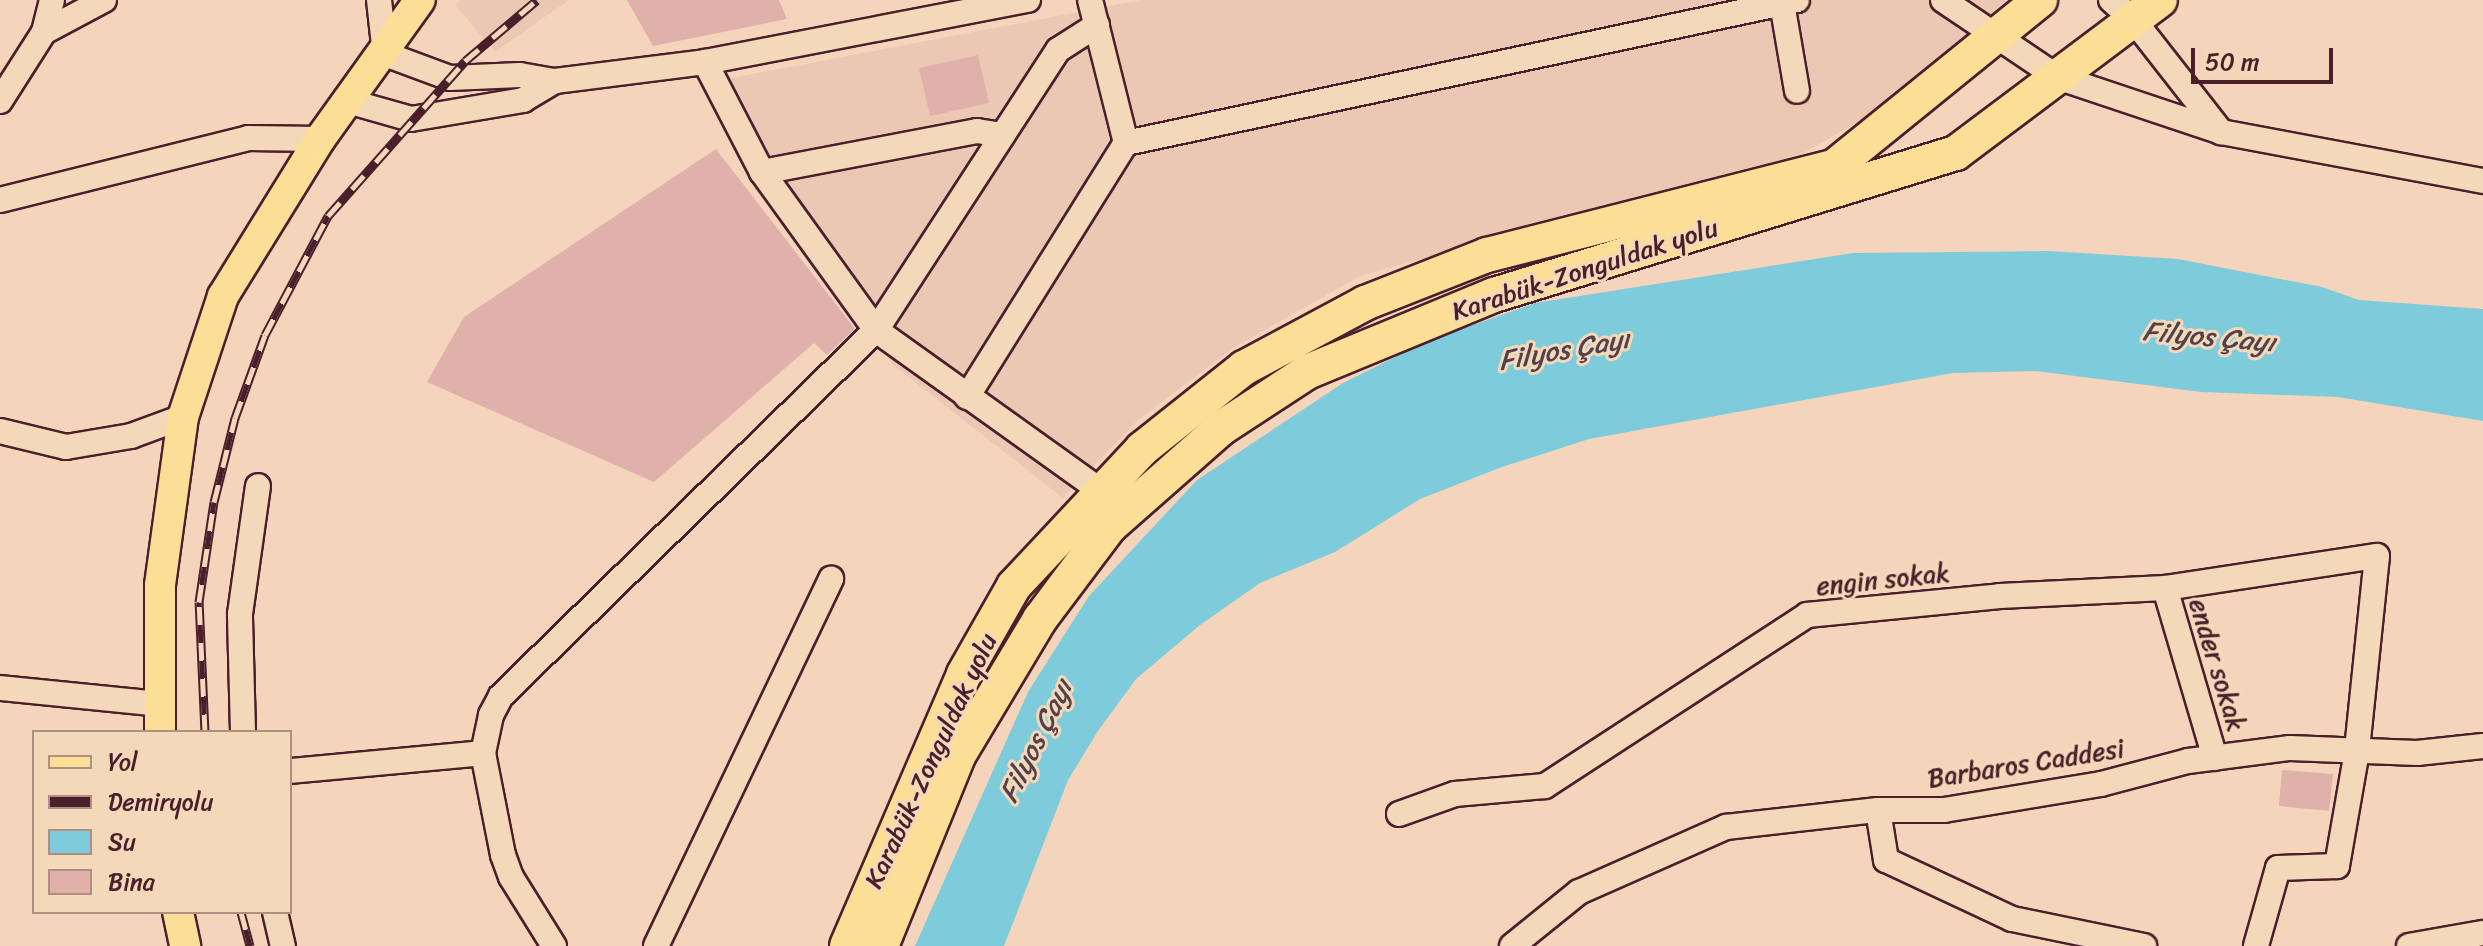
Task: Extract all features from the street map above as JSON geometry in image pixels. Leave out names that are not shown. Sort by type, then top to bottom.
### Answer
[{"type":"highway","name":"Karabük-Zonguldak yolu","points":[[847,946],[964,674],[1014,586],[1142,449],[1244,368],[1365,303],[1487,255],[1835,166],[2000,36],[2040,0]]},
{"type":"highway","name":"Karabük-Zonguldak yolu","points":[[881,946],[958,756],[1040,619],[1109,527],[1220,429],[1307,372],[1494,295],[1956,153],[2057,77],[2134,6]]},
{"type":"main road","points":[[159,718],[160,585],[183,417],[223,296],[320,139],[351,102],[420,0]]},
{"type":"main road","points":[[178,914],[185,946]]},
{"type":"street","points":[[0,101],[44,32],[52,0]]},
{"type":"street","points":[[44,32],[104,0]]},
{"type":"street","points":[[361,0],[380,11],[385,54],[450,78],[520,75],[555,81],[705,62],[1028,0]]},
{"type":"street","points":[[967,397],[1126,143],[1090,0]]},
{"type":"street","points":[[1943,0],[2057,77],[2221,132],[2483,181]]},
{"type":"street","points":[[1126,143],[1790,2],[1797,91]]},
{"type":"street","points":[[2134,6],[2221,132]]},
{"type":"street","points":[[554,946],[511,877],[483,753],[491,715],[501,696],[876,330],[1058,50],[1097,25]]},
{"type":"street","points":[[705,62],[762,172],[876,330],[1102,492]]},
{"type":"street","points":[[351,102],[411,119],[523,100],[555,81]]},
{"type":"street","points":[[762,172],[977,131],[1003,135]]},
{"type":"street","points":[[0,200],[248,138],[320,139]]},
{"type":"street","points":[[0,431],[66,447],[131,436],[183,417]]},
{"type":"street","points":[[243,730],[240,614],[258,486]]},
{"type":"street","name":"engin sokak","points":[[1399,814],[1455,794],[1545,786],[1807,615],[2000,596],[2165,588],[2377,556],[2357,751]]},
{"type":"street","points":[[656,946],[831,579]]},
{"type":"street","name":"ender sokak","points":[[2165,588],[2215,758]]},
{"type":"street","points":[[0,688],[159,718]]},
{"type":"street","name":"Barbaros Caddesi","points":[[1512,946],[1579,892],[1726,827],[1878,810],[1960,807],[2101,784],[2215,758],[2290,748],[2417,753],[2483,746]]},
{"type":"street","points":[[2256,946],[2278,868],[2337,866],[2357,751]]},
{"type":"street","points":[[292,771],[483,753]]},
{"type":"street","points":[[1878,810],[1886,860],[2012,919],[2144,946]]},
{"type":"street","points":[[275,914],[283,946]]},
{"type":"street","points":[[2409,946],[2483,933]]},
{"type":"shaded area","points":[[460,0],[569,0],[495,52],[455,5]]},
{"type":"shaded area","points":[[1142,0],[2007,0],[1892,102],[1800,155],[1360,276],[1233,348],[1137,421],[1063,498],[892,364],[721,80]]},
{"type":"water","name":"Filyos Çayı","points":[[2049,251],[2178,259],[2322,287],[2359,300],[2483,309],[2483,421],[2338,397],[2201,392],[2036,371],[1953,373],[1589,439],[1502,467],[1420,499],[1335,552],[1260,583],[1200,625],[1136,679],[1098,731],[1068,780],[1004,946],[915,946],[1028,692],[1089,596],[1197,480],[1343,383],[1428,341],[1535,303],[1853,253]]},
{"type":"building","points":[[627,0],[779,0],[787,19],[653,46]]},
{"type":"building","points":[[978,55],[989,103],[930,116],[919,68]]},
{"type":"building","points":[[716,149],[855,329],[827,355],[814,343],[654,482],[427,382],[464,317]]},
{"type":"building","points":[[2282,770],[2333,774],[2329,811],[2279,806]]},
{"type":"railway","points":[[205,730],[199,602],[214,502],[235,418],[265,335],[328,216],[465,61],[537,0]]},
{"type":"railway","points":[[242,914],[250,946]]}]
